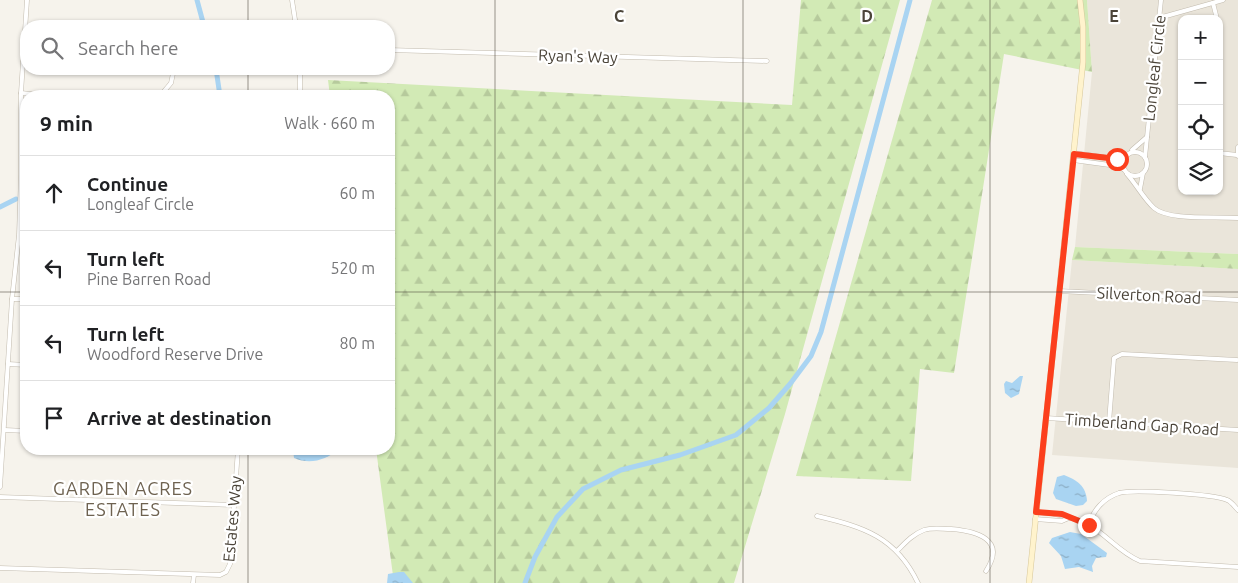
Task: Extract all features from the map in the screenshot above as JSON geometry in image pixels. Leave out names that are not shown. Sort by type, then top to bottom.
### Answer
[{"type":"main road","points":[[1029,583],[1084,62],[1084,27],[1080,0]]},
{"type":"street","points":[[26,20],[27,0]]},
{"type":"street","points":[[292,0],[295,20]]},
{"type":"street","name":"Longleaf Circle","points":[[1140,189],[1143,173],[1147,167],[1145,157],[1161,0]]},
{"type":"street","points":[[1159,18],[1223,0]]},
{"type":"street","points":[[1213,3],[1216,15]]},
{"type":"street","name":"Ryan's Way","points":[[395,50],[767,61]]},
{"type":"street","points":[[21,90],[22,75]]},
{"type":"street","points":[[165,90],[170,83],[172,75]]},
{"type":"street","points":[[300,75],[300,90]]},
{"type":"street","name":"Longleaf Circle","points":[[1125,156],[1147,137]]},
{"type":"street","points":[[1223,153],[1238,155],[1238,147]]},
{"type":"street","points":[[1130,152],[1139,152],[1145,157]]},
{"type":"street","points":[[1074,154],[1117,159],[1125,156]]},
{"type":"street","points":[[1123,169],[1122,162],[1125,156]]},
{"type":"street","points":[[1073,160],[1117,166],[1123,169],[1150,204],[1163,213],[1238,218]]},
{"type":"street","points":[[1128,174],[1136,176],[1143,173]]},
{"type":"street","points":[[0,487],[20,205]]},
{"type":"street","name":"Silverton Road","points":[[1060,291],[1238,300]]},
{"type":"street","points":[[12,299],[20,300]]},
{"type":"street","points":[[1109,422],[1114,358],[1122,354],[1237,360]]},
{"type":"street","points":[[8,364],[20,365]]},
{"type":"street","name":"Timberland Gap Road","points":[[1045,418],[1238,430]]},
{"type":"street","points":[[5,430],[20,431]]},
{"type":"street","name":"Estates Way","points":[[0,568],[218,576],[229,568],[238,455]]},
{"type":"street","points":[[1089,525],[1091,518],[1100,505],[1111,496],[1127,492],[1207,496],[1228,500],[1238,510]]},
{"type":"street","points":[[0,497],[234,505]]},
{"type":"street","points":[[1036,512],[1062,514],[1089,525],[1126,554],[1140,562],[1238,567]]},
{"type":"street","points":[[817,516],[867,529],[897,551],[918,583]]},
{"type":"street","points":[[1035,519],[1062,521],[1069,518]]},
{"type":"street","points":[[897,551],[915,534],[931,528],[973,531],[984,536],[992,551],[992,562],[986,571]]},
{"type":"street","points":[[193,583],[194,575]]},
{"type":"shaded area","points":[[1087,0],[1238,0],[1238,254],[1075,247],[1092,72]]},
{"type":"shaded area","points":[[1072,260],[1238,269],[1238,468],[1052,455]]},
{"type":"green space","points":[[801,0],[900,0],[785,414],[734,583],[394,583],[377,455],[395,455],[395,90],[329,90],[328,80],[792,105]]},
{"type":"green space","points":[[932,0],[1087,0],[1092,72],[1004,54],[954,373],[920,369],[911,481],[796,476]]},
{"type":"green space","points":[[1075,247],[1238,254],[1238,269],[1072,260]]},
{"type":"water","points":[[1020,376],[1023,376],[1019,394],[1011,398],[1005,393],[1004,384],[1006,381],[1012,383]]},
{"type":"water","points":[[294,455],[330,455],[323,459],[312,461],[294,458]]},
{"type":"water","points":[[1064,475],[1077,481],[1085,491],[1087,501],[1083,505],[1076,506],[1056,499],[1053,493],[1057,477]]},
{"type":"water","points":[[1070,532],[1081,534],[1107,553],[1106,557],[1096,558],[1092,566],[1093,572],[1079,567],[1065,569],[1061,556],[1049,543],[1052,538]]},
{"type":"water","points":[[404,572],[413,583],[387,583],[388,574]]},
{"type":"waterway","points":[[197,0],[202,20]]},
{"type":"waterway","points":[[525,583],[535,557],[557,517],[583,489],[621,470],[680,455],[736,435],[769,408],[811,356],[821,332],[910,0]]},
{"type":"waterway","points":[[217,75],[219,90]]},
{"type":"waterway","points":[[0,207],[16,199]]},
{"type":"district","name":"GARDEN ACRES ESTATES","points":[[123,498]]},
{"type":"route","points":[[1089,525],[1062,514],[1036,512],[1074,154],[1117,159]]}]
